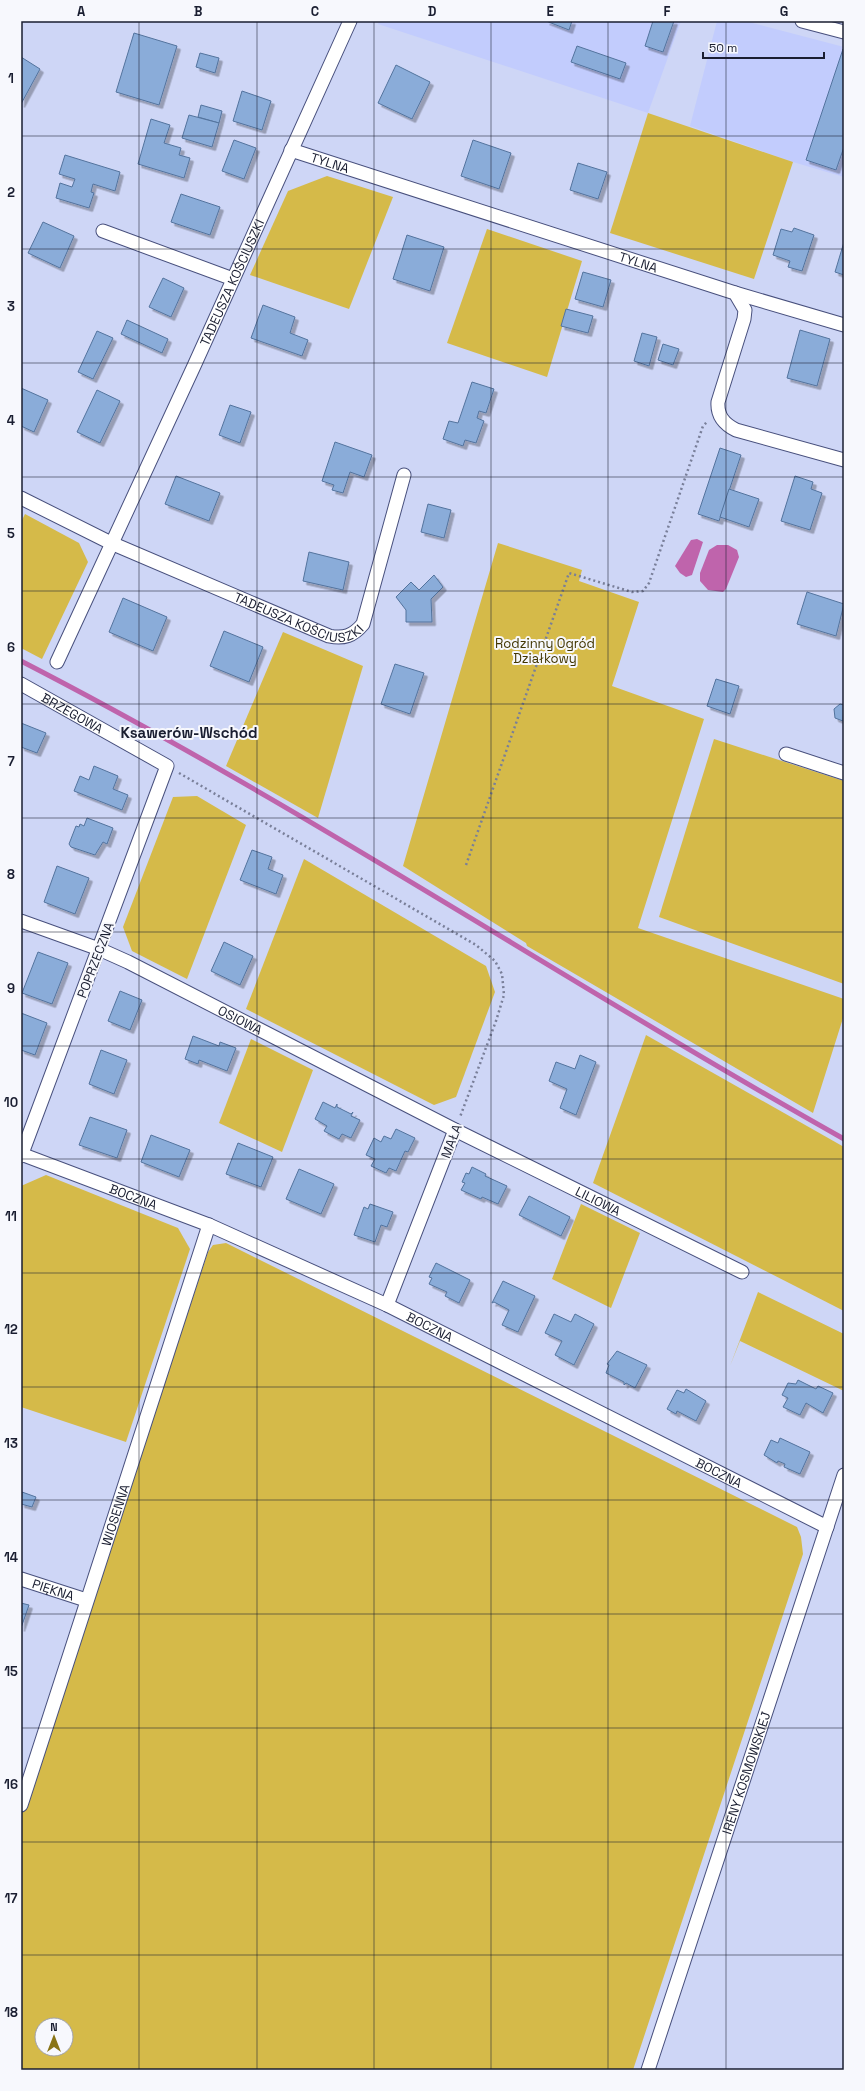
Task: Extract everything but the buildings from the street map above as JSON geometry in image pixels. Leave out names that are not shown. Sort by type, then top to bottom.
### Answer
[{"type":"street","name":"TADEUSZA KOŚCIUSZKI","points":[[57,662],[233,280],[350,21]]},
{"type":"street","points":[[802,21],[844,32]]},
{"type":"street","name":"TYLNA","points":[[291,150],[735,293],[844,325]]},
{"type":"street","points":[[103,231],[233,280]]},
{"type":"street","points":[[735,293],[745,310],[744,319],[718,402],[717,409],[720,416],[726,425],[736,430],[844,460]]},
{"type":"street","name":"TADEUSZA KOŚCIUSZKI","points":[[21,498],[111,544],[329,636],[343,638],[356,632],[363,624],[404,475]]},
{"type":"street","name":"BRZEGOWA","points":[[21,684],[167,766]]},
{"type":"street","points":[[786,754],[844,773]]},
{"type":"street","name":"POPRZECZNA","points":[[21,1155],[167,766]]},
{"type":"street","name":"OSIOWA","points":[[21,921],[99,949],[173,985],[455,1130]]},
{"type":"street","name":"LILIOWA","points":[[455,1130],[742,1272]]},
{"type":"street","name":"MAŁA","points":[[387,1304],[455,1130]]},
{"type":"street","name":"BOCZNA","points":[[21,1155],[209,1225],[387,1304],[827,1527]]},
{"type":"street","name":"WIOSENNA","points":[[21,1805],[86,1600],[209,1225]]},
{"type":"street","name":"IRENY KOSMOWSKIEJ","points":[[648,2070],[844,1475]]},
{"type":"street","name":"PIĘKNA","points":[[21,1579],[86,1600]]},
{"type":"path","points":[[466,864],[568,573],[632,592],[643,591],[648,583],[703,426],[710,419],[720,416]]},
{"type":"path","name":"MAŁA","points":[[167,766],[476,945],[495,961],[502,974],[504,995],[496,1021],[455,1130]]},
{"type":"shaded area","points":[[379,21],[681,21],[648,113],[378,24]]},
{"type":"shaded area","points":[[717,21],[745,21],[844,47],[844,177],[793,162],[690,126]]},
{"type":"shaded area","points":[[697,539],[703,542],[692,575],[686,577],[680,573],[675,566],[691,540]]},
{"type":"shaded area","points":[[717,545],[728,545],[737,550],[739,557],[726,589],[723,592],[708,590],[700,581],[700,573],[709,550]]},
{"type":"green space","points":[[648,113],[793,162],[754,279],[610,233]]},
{"type":"green space","points":[[327,176],[393,197],[349,309],[250,275],[288,191]]},
{"type":"green space","points":[[487,229],[582,261],[547,377],[447,343]]},
{"type":"green space","points":[[25,514],[79,543],[88,562],[42,659],[21,648],[21,522]]},
{"type":"green space","name":"Rodzinny Ogród Działkowy","points":[[498,543],[582,570],[579,581],[639,602],[612,686],[704,719],[638,928],[844,999],[844,1015],[813,1113],[527,946],[526,943],[403,866]]},
{"type":"green space","points":[[283,632],[363,666],[318,818],[226,766]]},
{"type":"green space","points":[[714,739],[844,781],[844,984],[659,917]]},
{"type":"green space","points":[[197,796],[246,825],[187,979],[132,951],[123,927],[173,797]]},
{"type":"green space","points":[[304,859],[486,966],[495,992],[456,1097],[434,1105],[246,1009]]},
{"type":"green space","points":[[646,1035],[844,1147],[844,1311],[593,1183]]},
{"type":"green space","points":[[251,1039],[313,1070],[282,1152],[219,1123]]},
{"type":"green space","points":[[46,1175],[178,1228],[190,1249],[126,1442],[21,1407],[21,1186]]},
{"type":"green space","points":[[581,1204],[640,1233],[611,1308],[552,1279]]},
{"type":"green space","points":[[226,1243],[797,1527],[801,1537],[803,1554],[633,2070],[21,2070],[21,1816],[208,1252],[213,1245]]},
{"type":"green space","points":[[758,1292],[844,1334],[844,1391],[740,1341],[730,1366]]},
{"type":"waterway","points":[[21,661],[230,775],[333,835],[741,1080],[844,1139]]},
{"type":"district","name":"Ksawerów-Wschód","points":[[189,733]]}]
